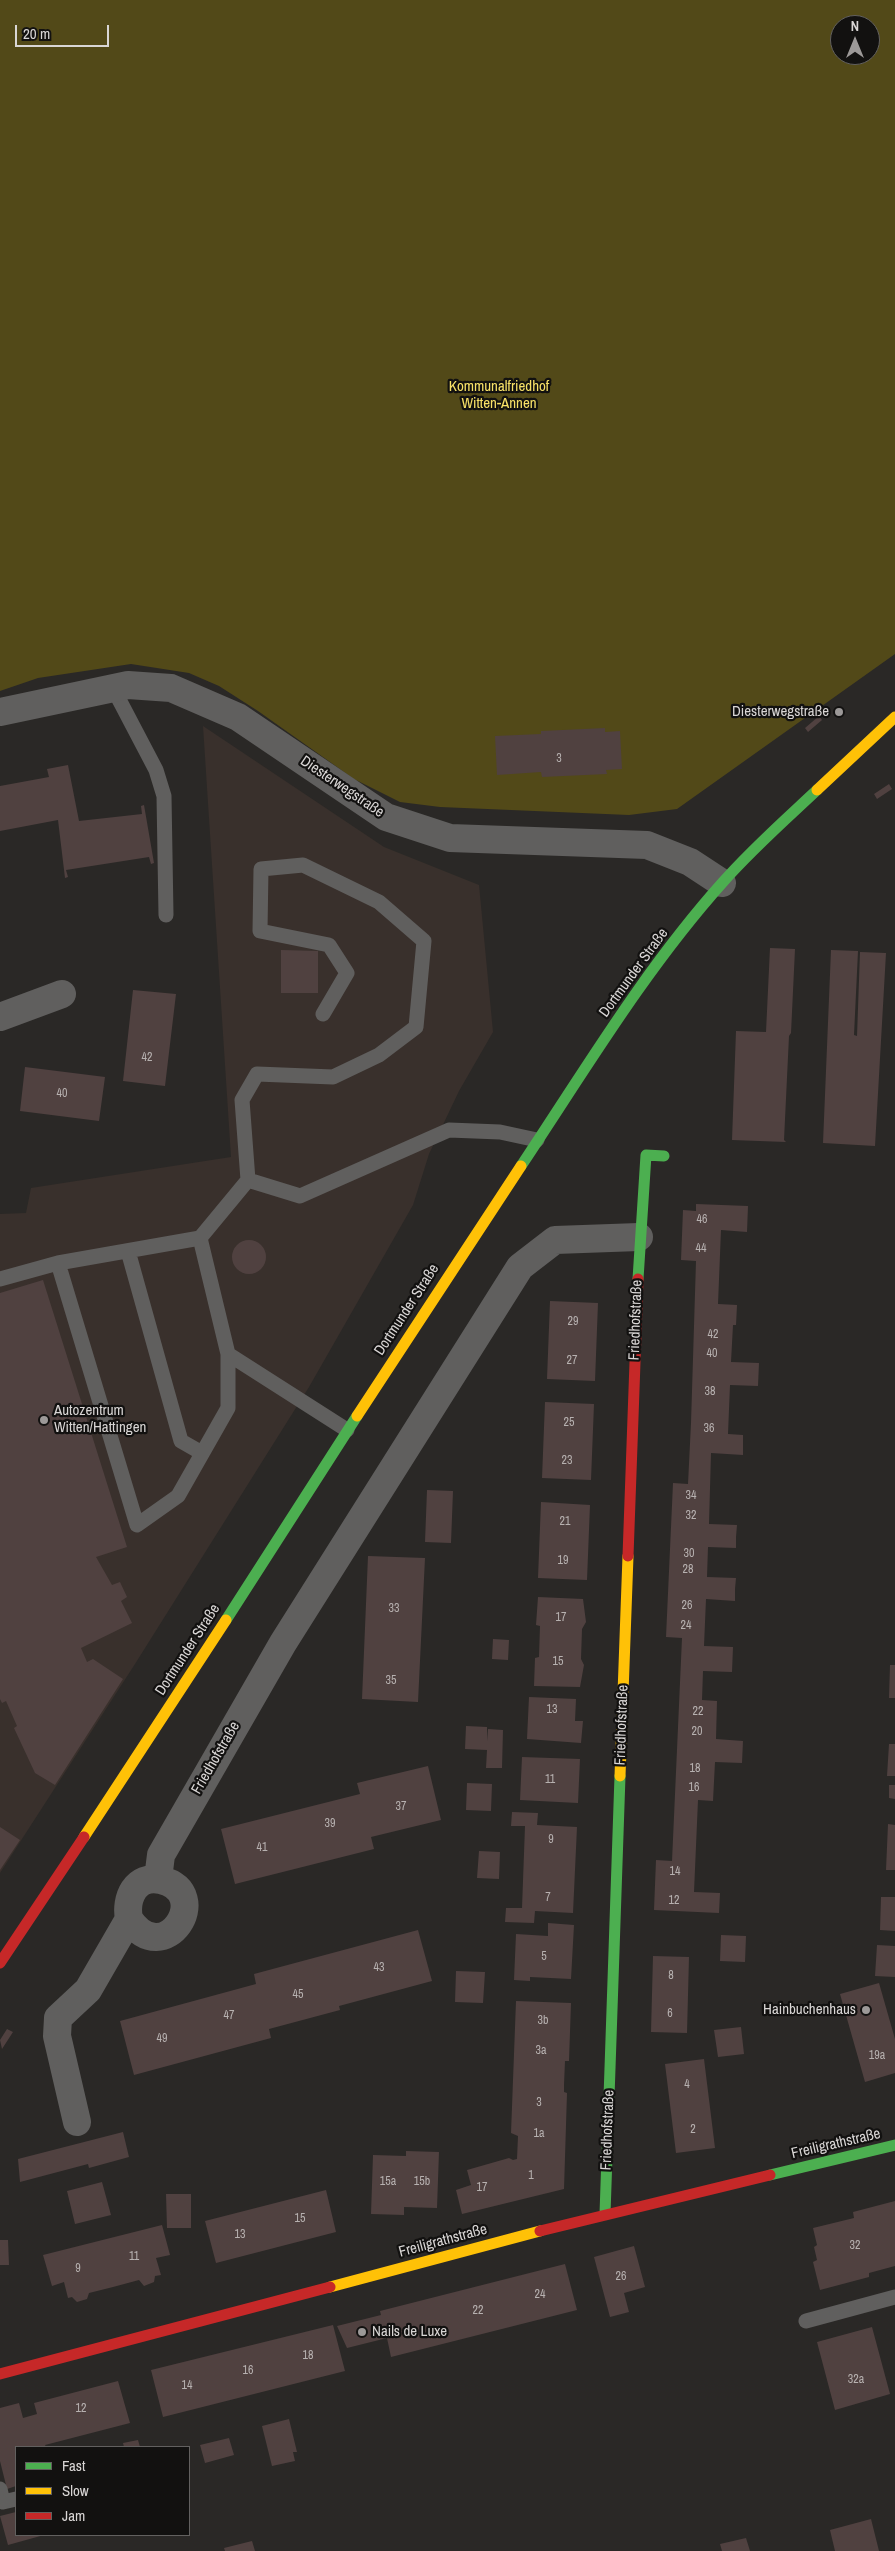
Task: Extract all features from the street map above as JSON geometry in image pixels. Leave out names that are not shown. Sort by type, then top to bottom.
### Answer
[{"type":"street","name":"Diesterwegstraße","points":[[0,712],[128,685],[171,688],[238,717],[386,817],[450,838],[647,845],[690,862],[722,884]]},
{"type":"street","name":"Dortmunder Straße","points":[[0,1963],[173,1702],[537,1140],[649,974],[722,884],[768,835],[895,717]]},
{"type":"street","points":[[0,1017],[62,994]]},
{"type":"street","name":"Friedhofstraße","points":[[605,2214],[639,1237],[646,1155],[664,1156]]},
{"type":"street","name":"Friedhofstraße","points":[[158,1879],[161,1855],[283,1643],[520,1268],[555,1240],[639,1237]]},
{"type":"street","points":[[158,1879],[174,1886],[184,1900],[185,1911],[181,1922],[174,1931],[164,1936],[154,1937],[144,1934],[134,1928],[129,1919],[127,1908],[129,1896],[136,1887],[146,1881],[158,1879]]},
{"type":"street","points":[[77,2122],[57,2036],[58,2018],[88,1990],[129,1919]]},
{"type":"street","name":"Freiligrathstraße","points":[[0,2374],[605,2214],[895,2145]]},
{"type":"lane","points":[[113,688],[156,770],[164,796],[166,915]]},
{"type":"lane","points":[[0,1279],[58,1263],[200,1238],[248,1180],[242,1100],[257,1074],[334,1077],[379,1055],[416,1027],[424,941],[379,902],[303,865],[261,869],[260,931],[329,946],[347,973],[323,1014]]},
{"type":"lane","points":[[248,1180],[300,1196],[449,1130],[500,1132],[537,1140]]},
{"type":"lane","points":[[58,1263],[138,1525],[178,1496],[228,1408],[228,1354],[200,1238]]},
{"type":"lane","points":[[128,1251],[181,1441],[202,1454]]},
{"type":"lane","points":[[228,1354],[348,1430]]},
{"type":"lane","points":[[806,2321],[895,2297]]},
{"type":"lane","points":[[0,2489],[3,2502],[15,2499]]},
{"type":"shaded area","points":[[203,726],[384,847],[479,885],[493,1032],[459,1091],[429,1154],[413,1205],[309,1387],[135,1664],[0,1873],[0,1214],[26,1213],[31,1188],[231,1157]]},
{"type":"green space","name":"Kommunalfriedhof Witten-Annen","points":[[0,0],[895,0],[895,654],[677,809],[629,815],[440,807],[400,802],[354,779],[258,711],[219,686],[189,673],[131,664],[38,678],[0,691]]},
{"type":"building","points":[[819,716],[822,720],[808,732],[805,728]]},
{"type":"building","points":[[605,728],[605,732],[620,731],[622,769],[606,770],[607,774],[542,777],[541,772],[497,775],[495,736],[541,734],[541,731]]},
{"type":"building","points":[[68,765],[79,821],[142,814],[141,806],[144,805],[154,863],[151,864],[149,857],[66,870],[68,877],[65,878],[58,820],[0,831],[0,786],[49,777],[47,769]]},
{"type":"building","points":[[889,784],[892,789],[877,799],[874,794]]},
{"type":"building","points":[[770,948],[795,949],[784,1140],[786,1142],[732,1140],[736,1031],[766,1032]]},
{"type":"building","points":[[281,950],[318,951],[318,993],[281,993]]},
{"type":"building","points":[[831,950],[858,951],[854,1035],[857,1036],[860,952],[886,953],[875,1146],[823,1143]]},
{"type":"building","points":[[133,990],[176,994],[165,1086],[123,1081]]},
{"type":"building","points":[[25,1067],[105,1077],[99,1121],[20,1111]]},
{"type":"building","points":[[696,1204],[748,1206],[747,1232],[721,1230],[718,1304],[737,1305],[736,1325],[733,1325],[731,1362],[759,1363],[758,1386],[730,1385],[728,1434],[743,1435],[743,1455],[711,1453],[709,1524],[737,1525],[736,1548],[708,1547],[707,1577],[736,1578],[735,1601],[706,1599],[704,1646],[733,1647],[732,1672],[703,1671],[702,1700],[717,1701],[716,1739],[743,1741],[742,1763],[715,1762],[713,1801],[698,1800],[694,1892],[720,1893],[719,1913],[654,1910],[656,1860],[672,1861],[682,1638],[666,1637],[673,1483],[688,1484],[691,1423],[696,1261],[681,1260],[683,1210],[696,1211]]},
{"type":"building","points":[[249,1240],[256,1241],[261,1245],[265,1250],[265,1264],[261,1269],[256,1273],[249,1274],[242,1273],[237,1269],[233,1264],[232,1257],[233,1250],[237,1245],[242,1241]]},
{"type":"building","name":"Autozentrum Witten/Hattingen","points":[[43,1280],[127,1547],[96,1557],[112,1585],[120,1582],[127,1597],[121,1601],[132,1623],[81,1648],[87,1662],[93,1659],[123,1679],[55,1785],[35,1773],[14,1728],[17,1726],[6,1701],[2,1703],[0,1699],[0,1293]]},
{"type":"building","points":[[550,1301],[598,1303],[595,1381],[547,1379]]},
{"type":"building","points":[[545,1402],[594,1404],[591,1480],[542,1478]]},
{"type":"building","points":[[427,1490],[453,1491],[451,1543],[425,1542]]},
{"type":"building","points":[[541,1502],[590,1505],[587,1580],[538,1578]]},
{"type":"building","points":[[368,1556],[425,1558],[418,1702],[362,1699]]},
{"type":"building","points":[[538,1597],[583,1599],[586,1622],[582,1629],[581,1659],[584,1665],[580,1687],[534,1686],[535,1658],[539,1657],[540,1626],[536,1625]]},
{"type":"building","points":[[493,1639],[509,1640],[508,1660],[492,1659]]},
{"type":"building","points":[[890,1665],[895,1665],[895,1698],[889,1698]]},
{"type":"building","points":[[529,1697],[576,1699],[575,1721],[583,1721],[581,1743],[527,1739]]},
{"type":"building","points":[[466,1726],[487,1727],[487,1741],[488,1729],[503,1730],[502,1768],[486,1768],[487,1750],[465,1749]]},
{"type":"building","points":[[889,1744],[895,1744],[895,1776],[887,1776]]},
{"type":"building","points":[[522,1757],[580,1759],[578,1803],[520,1800]]},
{"type":"building","points":[[428,1766],[441,1820],[371,1837],[374,1849],[235,1884],[221,1829],[360,1794],[357,1783]]},
{"type":"building","points":[[467,1783],[492,1784],[491,1811],[466,1810]]},
{"type":"building","points":[[889,1785],[895,1785],[895,1799],[889,1798]]},
{"type":"building","points":[[512,1812],[538,1813],[537,1825],[577,1827],[573,1913],[535,1911],[534,1923],[505,1922],[506,1908],[522,1908],[525,1826],[511,1826]]},
{"type":"building","points":[[888,1824],[895,1825],[895,1870],[886,1870]]},
{"type":"building","points":[[0,1827],[20,1840],[0,1870]]},
{"type":"building","points":[[479,1851],[500,1852],[499,1879],[477,1878]]},
{"type":"building","points":[[881,1897],[895,1897],[895,1931],[880,1930]]},
{"type":"building","points":[[548,1923],[574,1925],[571,1979],[530,1977],[530,1981],[514,1980],[516,1934],[548,1936]]},
{"type":"building","points":[[418,1930],[432,1981],[339,2006],[340,2010],[269,2029],[271,2038],[134,2075],[120,2021],[256,1984],[254,1974]]},
{"type":"building","points":[[721,1935],[746,1936],[745,1962],[720,1961]]},
{"type":"building","points":[[877,1945],[895,1946],[895,1977],[875,1976]]},
{"type":"building","points":[[653,1956],[689,1957],[687,2033],[651,2032]]},
{"type":"building","points":[[456,1971],[485,1972],[483,2003],[455,2002]]},
{"type":"building","points":[[879,1983],[895,2039],[895,2073],[865,2082],[840,1994]]},
{"type":"building","points":[[516,2001],[571,2003],[569,2061],[565,2061],[564,2085],[564,2092],[567,2093],[564,2189],[462,2214],[456,2190],[471,2185],[467,2170],[509,2158],[517,2159],[518,2136],[511,2133]]},
{"type":"building","points":[[741,2027],[744,2054],[718,2057],[714,2030]]},
{"type":"building","points":[[7,2029],[13,2032],[2,2049],[0,2040]]},
{"type":"building","points":[[704,2059],[715,2148],[676,2153],[665,2064]]},
{"type":"building","points":[[123,2132],[129,2157],[89,2168],[88,2164],[20,2182],[18,2159]]},
{"type":"building","points":[[406,2151],[439,2152],[437,2208],[404,2207],[404,2215],[371,2214],[373,2155],[406,2156]]},
{"type":"building","points":[[102,2182],[111,2215],[75,2224],[67,2191]]},
{"type":"building","points":[[326,2190],[336,2232],[216,2263],[205,2221]]},
{"type":"building","points":[[166,2194],[191,2194],[191,2228],[167,2228]]},
{"type":"building","points":[[895,2201],[895,2266],[869,2273],[869,2277],[820,2290],[813,2262],[817,2260],[814,2247],[817,2245],[813,2228],[854,2218],[853,2212]]},
{"type":"building","points":[[162,2225],[170,2255],[156,2258],[161,2275],[155,2276],[154,2282],[144,2286],[139,2280],[89,2293],[87,2299],[77,2302],[72,2297],[68,2298],[64,2282],[52,2286],[43,2255]]},
{"type":"building","points":[[0,2240],[8,2240],[9,2265],[0,2265]]},
{"type":"building","points":[[634,2246],[645,2287],[624,2293],[629,2312],[610,2317],[594,2257]]},
{"type":"building","points":[[565,2264],[577,2310],[391,2357],[387,2338],[347,2348],[337,2326],[381,2315],[380,2311]]},
{"type":"building","points":[[333,2325],[345,2371],[163,2417],[151,2370]]},
{"type":"building","points":[[872,2327],[890,2394],[835,2410],[817,2342]]},
{"type":"building","points":[[118,2381],[130,2423],[46,2446],[15,2446],[15,2486],[7,2489],[0,2461],[0,2408],[19,2403],[23,2418],[37,2414],[34,2403]]},
{"type":"building","points":[[289,2419],[297,2452],[293,2452],[295,2461],[272,2466],[262,2426]]},
{"type":"building","points":[[229,2438],[234,2455],[205,2463],[200,2445]]},
{"type":"building","points":[[138,2440],[140,2446],[124,2446],[123,2443]]},
{"type":"building","points":[[15,2512],[15,2536],[40,2536],[8,2545],[0,2516]]},
{"type":"building","points":[[871,2519],[879,2551],[835,2551],[830,2530]]},
{"type":"building","points":[[746,2538],[750,2551],[722,2551],[720,2544]]},
{"type":"building","points":[[252,2541],[255,2551],[225,2551],[224,2548]]},
{"type":"traffic: fast","points":[[521,1166],[617,1021],[695,915],[745,858],[817,790]]},
{"type":"traffic: fast","points":[[638,1279],[646,1155],[664,1156]]},
{"type":"traffic: fast","points":[[226,1620],[357,1416]]},
{"type":"traffic: fast","points":[[605,2214],[620,1776]]},
{"type":"traffic: fast","points":[[770,2175],[895,2145]]},
{"type":"traffic: slow","points":[[817,790],[895,717]]},
{"type":"traffic: slow","points":[[357,1416],[521,1166]]},
{"type":"traffic: slow","points":[[620,1776],[628,1556]]},
{"type":"traffic: slow","points":[[84,1837],[226,1620]]},
{"type":"traffic: slow","points":[[330,2287],[540,2231]]},
{"type":"traffic: jam","points":[[628,1556],[638,1279]]},
{"type":"traffic: jam","points":[[0,1963],[84,1837]]},
{"type":"traffic: jam","points":[[540,2231],[770,2175]]},
{"type":"traffic: jam","points":[[0,2374],[330,2287]]},
{"type":"place","name":"Diesterwegstraße","points":[[839,712]]},
{"type":"place","name":"Autozentrum Witten/Hattingen","points":[[44,1420]]},
{"type":"place","name":"Hainbuchenhaus","points":[[866,2010]]},
{"type":"place","name":"Nails de Luxe","points":[[362,2332]]}]
